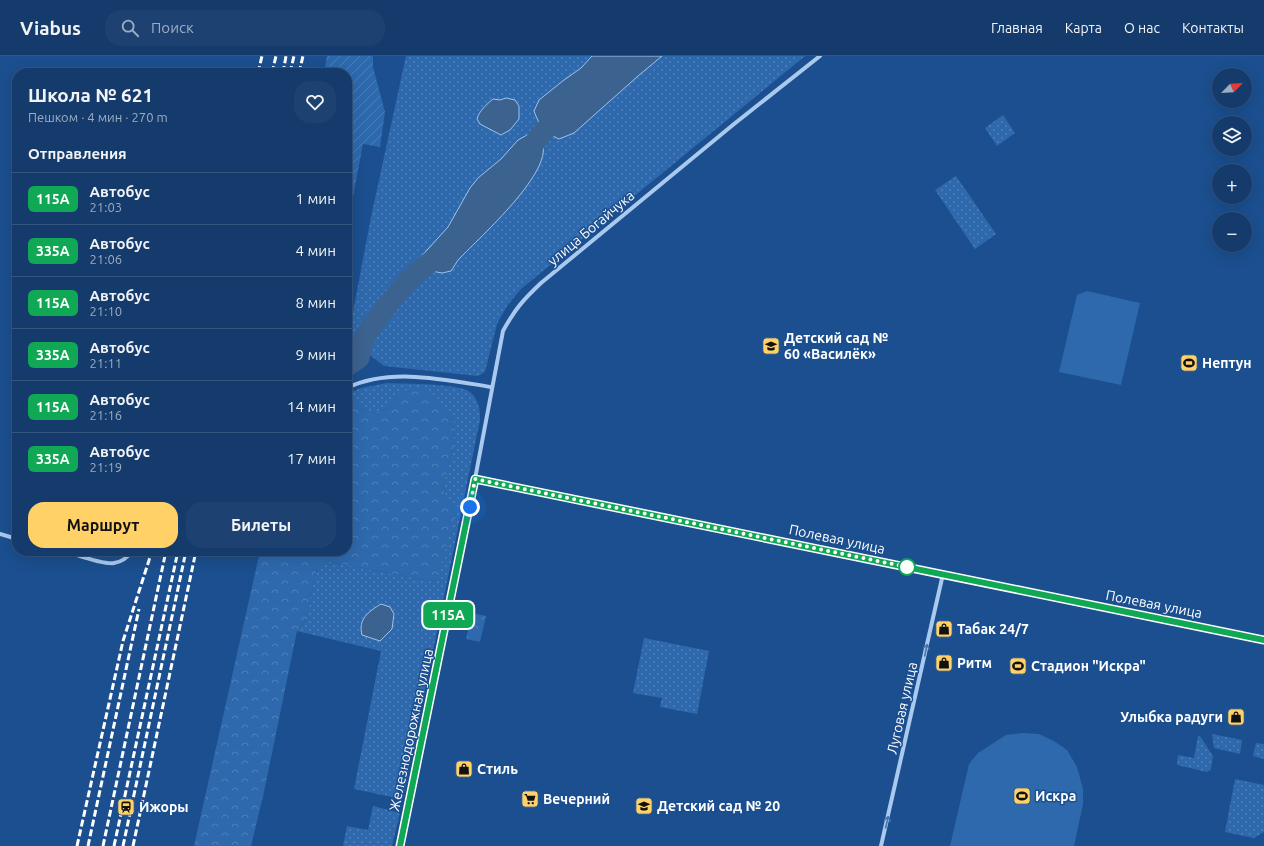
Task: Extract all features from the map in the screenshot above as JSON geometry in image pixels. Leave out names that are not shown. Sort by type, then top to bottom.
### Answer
[{"type":"street","name":"улица Богайчука","points":[[475,479],[491,387],[503,331],[513,312],[526,297],[734,124],[820,56]]},
{"type":"street","points":[[352,386],[382,377],[403,376],[491,387]]},
{"type":"street","name":"Полевая улица","points":[[475,479],[1264,640]]},
{"type":"street","name":"Железнодорожная улица","points":[[400,846],[475,479]]},
{"type":"street","points":[[0,534],[12,537]]},
{"type":"street","points":[[81,556],[113,564],[128,556]]},
{"type":"street","name":"Луговая улица","points":[[881,846],[943,574]]},
{"type":"green space","points":[[327,56],[373,56],[373,67],[385,112],[380,147],[363,144],[352,202],[352,68],[325,68]]},
{"type":"green space","points":[[406,56],[805,56],[521,289],[507,306],[497,324],[485,372],[478,376],[384,366],[352,341],[352,317],[371,217]]},
{"type":"green space","points":[[1003,115],[1015,133],[997,146],[985,128]]},
{"type":"green space","points":[[956,176],[996,234],[975,249],[935,190]]},
{"type":"green space","points":[[1087,291],[1140,303],[1121,385],[1059,372],[1077,295]]},
{"type":"green space","points":[[387,383],[443,385],[464,389],[470,392],[475,398],[480,416],[403,798],[401,799],[354,789],[381,651],[297,631],[304,622],[317,569],[326,561],[430,581],[437,580],[446,498],[443,485],[453,450],[454,420],[445,410],[398,394],[388,408],[373,413],[362,408],[352,396],[352,392],[361,388]]},
{"type":"green space","points":[[421,388],[435,395],[454,420],[453,450],[443,486],[446,498],[457,507],[437,580],[430,581],[326,561],[317,569],[304,622],[297,631],[264,792],[251,846],[194,846],[260,556],[352,556],[352,396],[362,408],[373,413],[388,408],[398,394],[409,389]]},
{"type":"green space","points":[[472,613],[486,616],[480,642],[466,639]]},
{"type":"green space","points":[[644,638],[709,651],[697,714],[660,707],[662,698],[633,693]]},
{"type":"green space","name":"Искра","points":[[1022,733],[1039,734],[1054,741],[1067,750],[1077,767],[1083,789],[1083,804],[1074,846],[950,846],[969,764],[978,753],[1006,735]]},
{"type":"green space","points":[[1212,734],[1242,740],[1240,754],[1214,748]]},
{"type":"green space","points":[[1198,736],[1200,736],[1213,756],[1211,769],[1207,772],[1177,765],[1178,755],[1194,758]]},
{"type":"green space","points":[[1256,743],[1264,744],[1264,759],[1253,756]]},
{"type":"green space","points":[[1235,779],[1264,785],[1264,832],[1254,838],[1225,832]]},
{"type":"green space","points":[[373,806],[400,813],[392,846],[343,846],[347,826],[368,830]]},
{"type":"shaded area","points":[[592,56],[662,56],[574,133],[559,139],[543,128],[534,111],[539,100],[581,68]]},
{"type":"shaded area","points":[[506,98],[515,100],[519,106],[519,119],[510,130],[501,135],[480,124],[477,119],[481,110],[493,99],[500,100]]},
{"type":"shaded area","points":[[529,134],[533,134],[540,139],[543,153],[538,168],[528,185],[498,220],[459,260],[451,271],[442,273],[421,269],[418,264],[419,259],[448,227],[470,188],[478,178],[501,159],[518,140]]},
{"type":"shaded area","points":[[381,604],[390,607],[394,614],[392,629],[380,641],[362,635],[361,625],[365,616]]},
{"type":"waterway","points":[[521,159],[544,131],[565,111]]},
{"type":"waterway","points":[[352,363],[359,358],[362,344],[367,333],[386,307],[406,283],[421,269],[444,252]]},
{"type":"railway","points":[[259,68],[262,56]]},
{"type":"railway","points":[[273,68],[276,56]]},
{"type":"railway","points":[[284,68],[286,56]]},
{"type":"railway","points":[[291,68],[294,56]]},
{"type":"railway","points":[[300,68],[303,56]]},
{"type":"railway","points":[[77,846],[123,641],[150,556]]},
{"type":"railway","points":[[103,846],[165,556]]},
{"type":"railway","points":[[114,846],[177,556]]},
{"type":"railway","points":[[123,846],[185,556]]},
{"type":"railway","points":[[133,846],[195,556]]},
{"type":"railway","points":[[88,846],[139,609]]},
{"type":"bus line","name":"115А","points":[[400,846],[475,479],[1264,640]]},
{"type":"place","name":"Детский сад № 60 «Василёк»","points":[[771,346]]},
{"type":"place","name":"Нептун","points":[[1189,363]]},
{"type":"place","name":"Табак 24/7","points":[[944,629]]},
{"type":"place","name":"Ритм","points":[[944,663]]},
{"type":"place","name":"Стадион \"Искра\"","points":[[1018,666]]},
{"type":"place","name":"Улыбка радуги","points":[[1236,717]]},
{"type":"place","name":"Стиль","points":[[464,769]]},
{"type":"place","name":"Искра","points":[[1022,796]]},
{"type":"place","name":"Вечерний","points":[[530,799]]},
{"type":"place","name":"Детский сад № 20","points":[[644,806]]},
{"type":"place","name":"Ижоры","points":[[126,807]]},
{"type":"route","points":[[470,507],[475,479],[907,567]]}]
